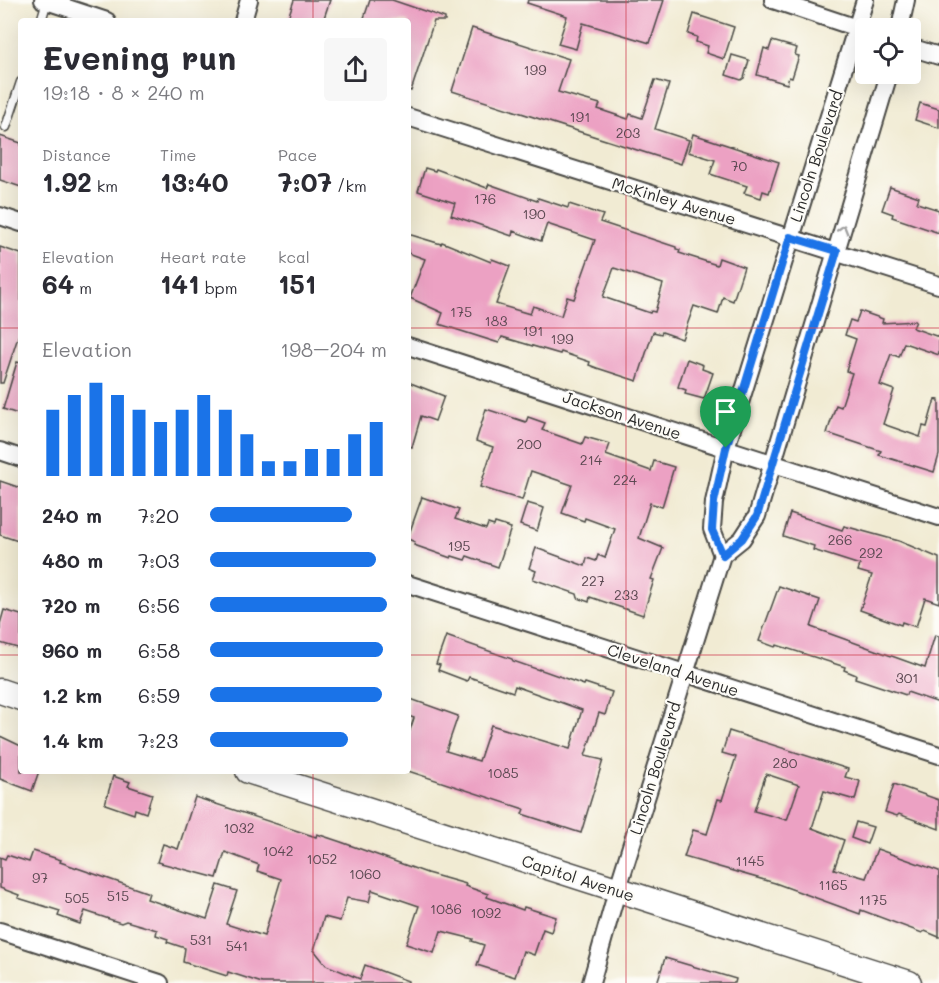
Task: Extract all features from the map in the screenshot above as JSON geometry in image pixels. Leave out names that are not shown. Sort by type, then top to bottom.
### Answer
[{"type":"main road","points":[[0,691],[18,697]]},
{"type":"main road","name":"Capitol Avenue","points":[[257,774],[909,983]]},
{"type":"street","points":[[244,18],[249,0]]},
{"type":"street","points":[[773,0],[855,27]]},
{"type":"street","name":"Lincoln Boulevard","points":[[863,18],[865,0]]},
{"type":"street","points":[[902,18],[906,0]]},
{"type":"street","points":[[45,1],[98,18]]},
{"type":"street","name":"Lincoln Boulevard","points":[[723,555],[712,530],[714,502],[726,448],[790,237],[855,47]]},
{"type":"street","points":[[921,50],[939,56]]},
{"type":"street","name":"Lincoln Boulevard","points":[[591,983],[617,891],[723,555],[742,539],[757,516],[885,84]]},
{"type":"street","name":"McKinley Avenue","points":[[411,118],[939,285]]},
{"type":"street","points":[[0,216],[18,222]]},
{"type":"street","name":"Jackson Avenue","points":[[411,347],[939,517]]},
{"type":"street","points":[[0,451],[18,457]]},
{"type":"street","name":"Cleveland Avenue","points":[[411,585],[939,755]]},
{"type":"street","points":[[0,931],[160,983]]},
{"type":"lane","points":[[42,18],[45,1]]},
{"type":"lane","points":[[6,127],[18,91]]},
{"type":"building","points":[[294,0],[330,0],[324,18],[288,18]]},
{"type":"building","points":[[370,0],[392,0],[445,18],[445,21],[434,21],[411,91],[411,18],[364,18]]},
{"type":"building","points":[[528,0],[664,0],[650,43],[583,23],[576,49],[558,44],[567,16],[527,3]]},
{"type":"building","points":[[694,14],[734,27],[724,59],[706,53],[708,46],[696,42],[697,37],[688,34]]},
{"type":"building","points":[[472,28],[569,59],[558,92],[600,104],[598,109],[628,119],[630,114],[642,118],[655,80],[669,84],[655,129],[689,140],[681,164],[452,91]]},
{"type":"building","points":[[772,41],[797,48],[795,55],[799,56],[792,78],[789,77],[787,84],[757,75],[764,48],[769,50]]},
{"type":"building","points":[[732,55],[749,60],[744,78],[741,80],[726,75]]},
{"type":"building","points":[[920,103],[939,109],[939,128],[915,120]]},
{"type":"building","points":[[693,134],[779,162],[769,193],[763,191],[761,198],[744,193],[747,186],[710,174],[715,160],[688,152]]},
{"type":"building","points":[[0,136],[18,142],[18,186],[0,180]]},
{"type":"building","points":[[425,168],[435,171],[436,169],[487,188],[489,184],[537,201],[538,198],[568,208],[569,204],[603,215],[600,222],[676,247],[680,250],[679,253],[717,265],[719,258],[744,267],[733,301],[723,297],[718,314],[694,306],[682,339],[662,332],[661,334],[653,332],[637,381],[589,365],[590,362],[561,352],[560,354],[502,337],[499,343],[439,324],[443,313],[411,298],[425,259],[411,254],[411,235],[441,244],[442,242],[491,262],[492,259],[510,266],[496,304],[530,314],[533,306],[561,316],[567,297],[574,299],[595,240],[547,224],[541,241],[513,231],[512,236],[451,215],[455,203],[418,191]],"holes":[[[614,268],[663,284],[655,312],[650,313],[603,297]]]},
{"type":"building","points":[[890,187],[919,197],[917,203],[939,210],[939,233],[892,217],[893,214],[882,210]]},
{"type":"building","points":[[0,247],[18,253],[18,337],[3,383],[0,383]]},
{"type":"building","points":[[860,311],[883,319],[882,323],[916,321],[913,328],[939,337],[939,355],[904,343],[899,357],[891,354],[880,385],[894,390],[883,424],[920,437],[923,426],[927,427],[935,399],[939,400],[939,455],[934,472],[879,455],[881,451],[827,433],[836,405],[841,407],[852,373],[846,371],[856,339],[845,335],[850,320],[856,322]]},
{"type":"building","points":[[687,359],[703,365],[702,369],[713,373],[704,399],[685,394],[686,390],[678,387]]},
{"type":"building","points":[[17,362],[18,362],[18,414],[3,409]]},
{"type":"building","points":[[411,383],[444,396],[435,421],[421,416],[412,447]]},
{"type":"building","points":[[486,409],[526,422],[528,417],[545,423],[542,430],[582,444],[585,437],[610,444],[606,455],[651,471],[654,461],[674,467],[662,507],[650,503],[639,538],[663,548],[651,579],[654,580],[643,615],[590,597],[589,602],[578,598],[577,594],[533,579],[536,571],[529,568],[536,548],[585,566],[587,558],[596,561],[598,555],[605,558],[615,529],[585,518],[584,521],[562,513],[572,485],[531,471],[522,500],[480,487],[493,447],[476,441]]},
{"type":"building","points":[[0,481],[18,487],[18,541],[0,535]]},
{"type":"building","points":[[422,497],[459,510],[455,519],[486,529],[488,524],[494,526],[495,523],[511,528],[498,567],[467,556],[465,560],[452,556],[451,558],[414,545],[415,542],[411,540],[411,528]]},
{"type":"building","points":[[527,503],[544,508],[537,531],[520,525]]},
{"type":"building","points":[[790,513],[842,530],[844,526],[899,541],[939,558],[939,603],[925,598],[916,627],[902,622],[901,625],[860,610],[872,575],[858,571],[860,565],[813,550],[814,546],[783,536]]},
{"type":"building","points":[[779,586],[820,600],[811,627],[925,668],[935,635],[939,636],[939,703],[855,678],[856,675],[844,670],[845,667],[759,641]]},
{"type":"building","points":[[4,610],[18,614],[18,648],[0,643],[0,624]]},
{"type":"building","points":[[446,636],[539,670],[612,692],[605,715],[599,713],[585,756],[603,760],[581,833],[522,814],[524,809],[411,772],[411,727],[414,718],[411,717],[411,699],[458,716],[446,751],[479,761],[491,725],[570,749],[582,710],[515,686],[513,692],[469,677],[467,681],[438,670],[440,665],[436,664]]},
{"type":"building","points":[[729,731],[848,769],[845,777],[860,781],[855,800],[824,791],[812,828],[844,840],[834,869],[866,878],[877,849],[939,871],[939,937],[861,910],[860,914],[775,883],[684,857],[693,830],[707,834],[718,799],[722,800],[736,757],[722,753]],"holes":[[[766,774],[799,785],[787,820],[754,811]]]},
{"type":"building","points":[[0,736],[18,745],[18,774],[38,774],[32,791],[0,779]]},
{"type":"building","points":[[113,776],[130,782],[128,786],[152,794],[146,813],[135,809],[134,814],[105,804]]},
{"type":"building","points":[[894,784],[939,800],[939,829],[899,814],[897,816],[885,812]]},
{"type":"building","points":[[195,797],[316,837],[317,834],[427,873],[466,884],[465,886],[488,894],[487,897],[523,910],[524,907],[556,917],[551,932],[543,929],[534,955],[523,951],[515,977],[477,965],[484,945],[472,941],[473,939],[441,931],[434,953],[406,944],[419,906],[372,890],[369,902],[347,898],[340,921],[324,917],[314,950],[326,965],[360,979],[365,965],[408,981],[408,983],[262,983],[228,972],[227,976],[183,962],[185,948],[167,942],[168,939],[156,935],[157,930],[126,921],[121,923],[85,911],[80,924],[58,916],[60,911],[18,898],[19,895],[0,888],[0,857],[5,859],[7,855],[29,862],[33,851],[149,893],[147,899],[207,919],[218,885],[237,891],[226,924],[264,936],[281,879],[257,871],[259,865],[225,852],[217,878],[157,862],[163,844],[178,849]]},
{"type":"building","points":[[856,822],[873,827],[867,844],[851,838]]},
{"type":"building","points":[[665,958],[736,979],[735,983],[657,983]]},
{"type":"route","points":[[790,237],[837,251],[757,516],[742,539],[723,555],[712,530],[714,502],[726,448],[790,237]]}]
